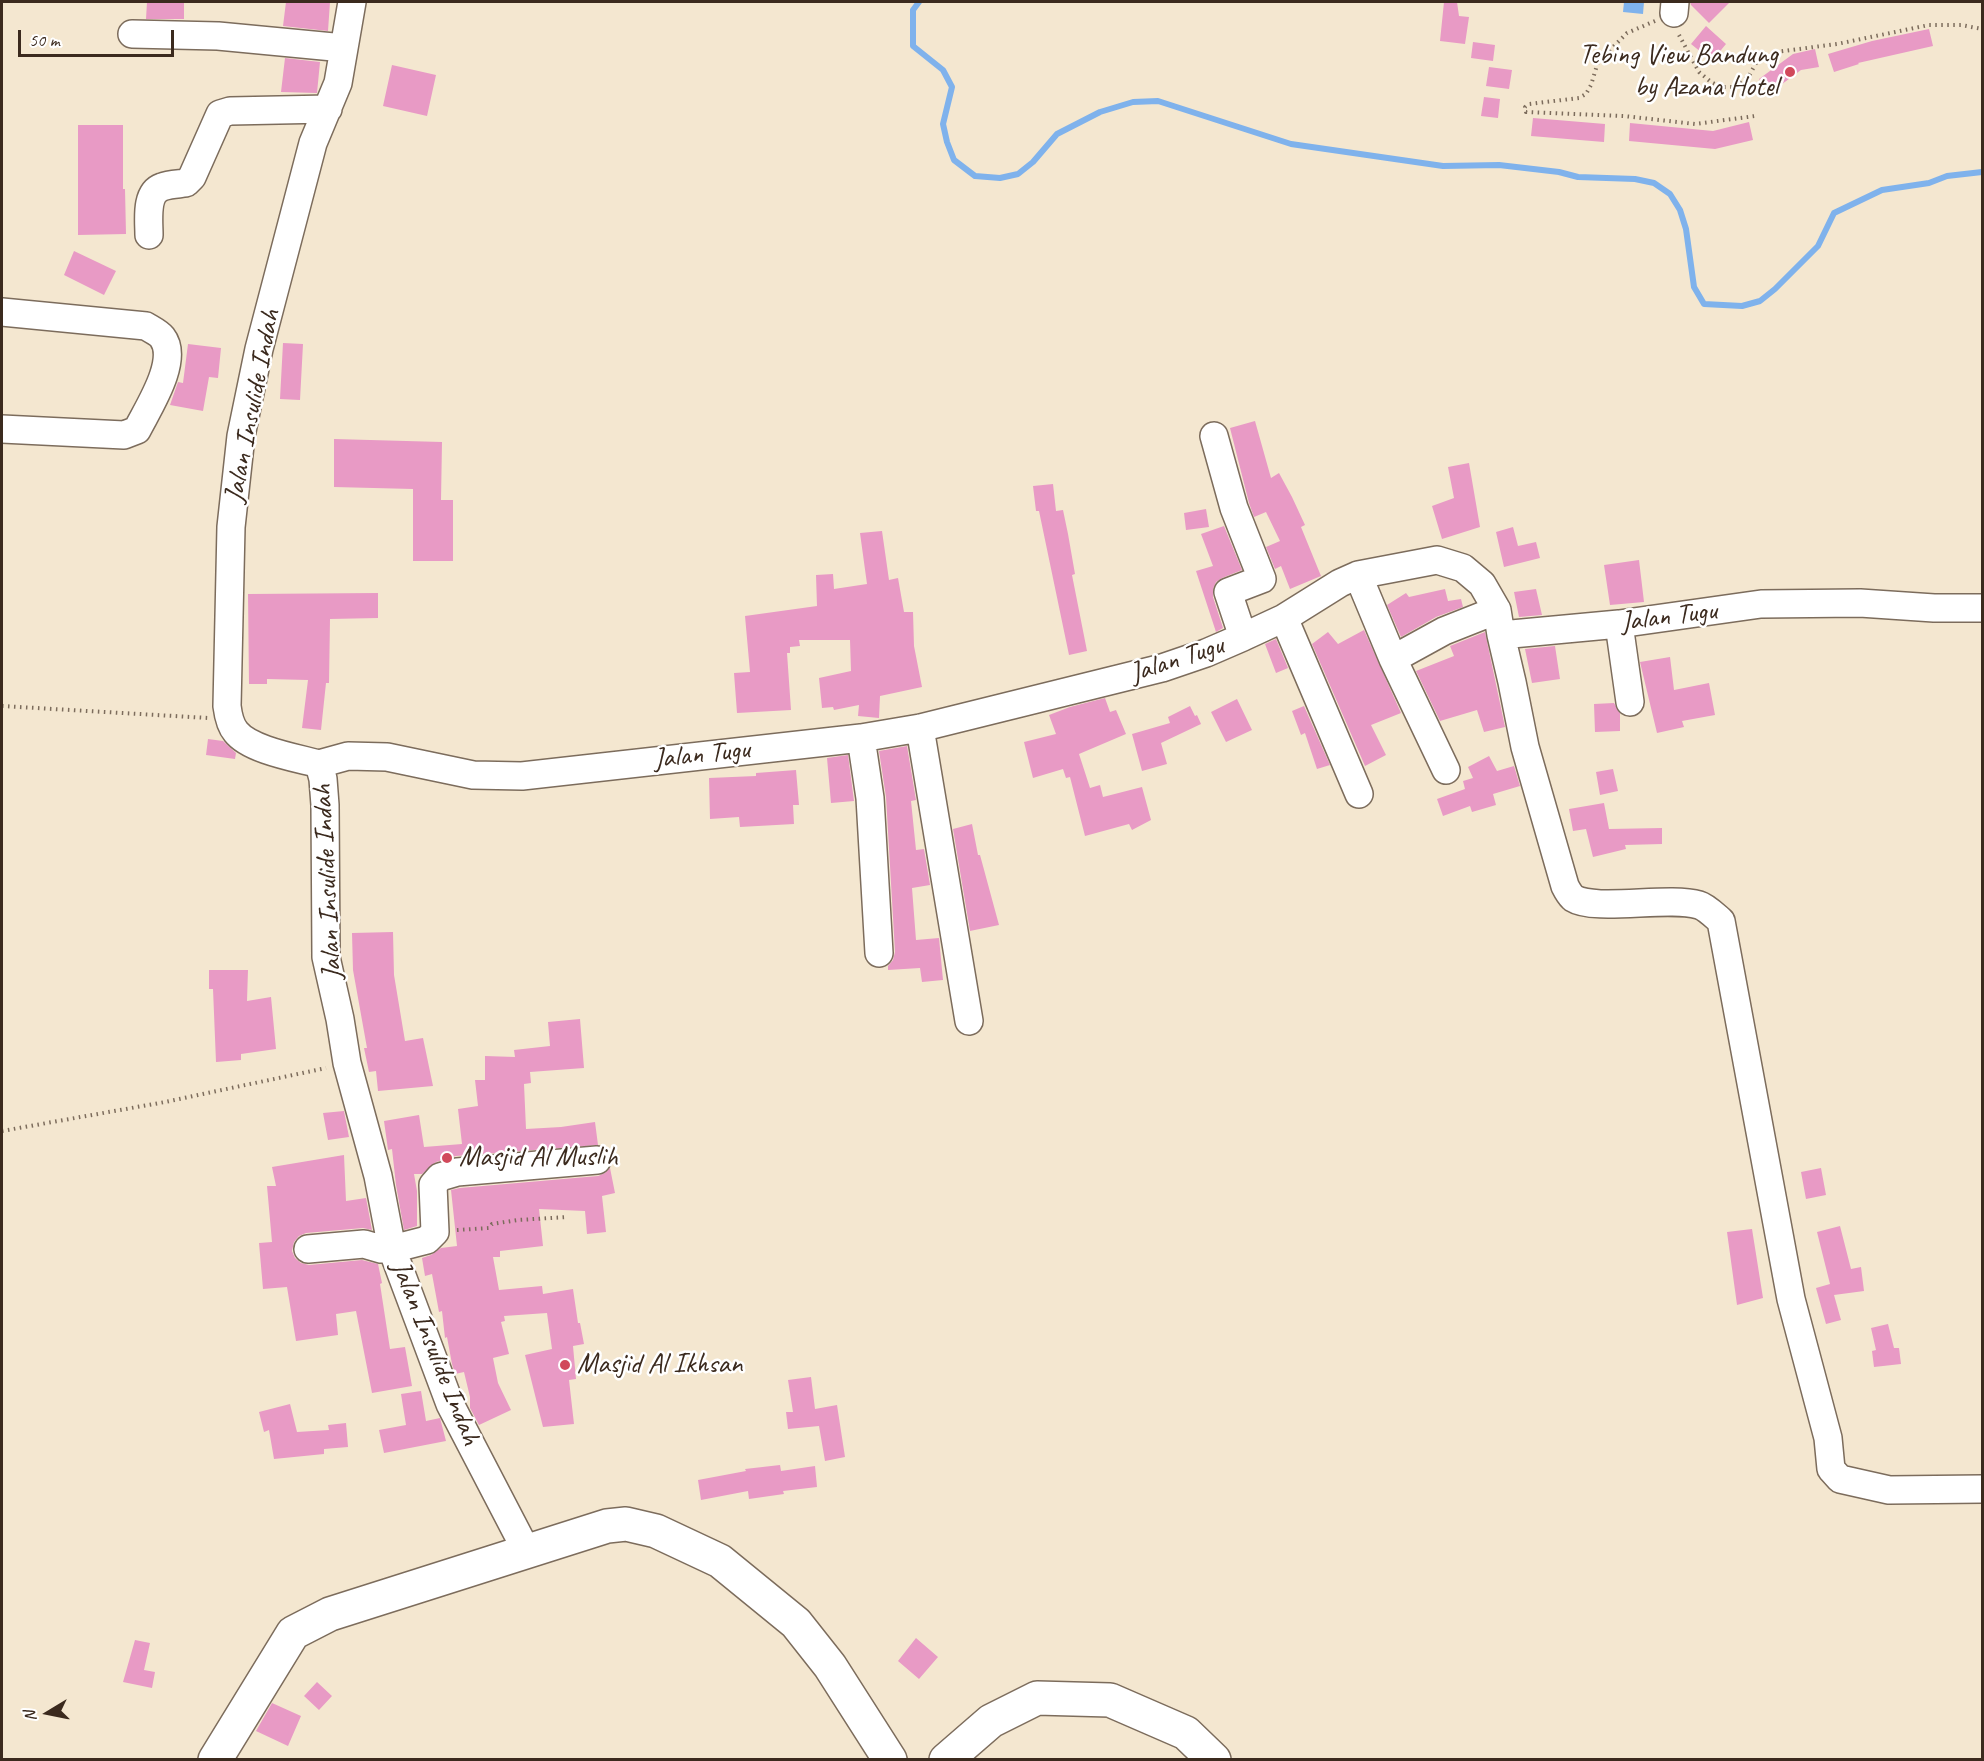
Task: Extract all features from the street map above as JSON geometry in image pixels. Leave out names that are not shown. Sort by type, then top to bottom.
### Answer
[{"type":"main road","points":[[215,1760],[292,1633],[330,1614],[607,1526],[626,1524],[656,1531],[720,1561],[795,1623],[830,1666],[890,1760]]},
{"type":"main road","points":[[946,1760],[991,1721],[1037,1698],[1110,1700],[1186,1733],[1214,1760]]},
{"type":"street","name":"Jalan Insulide Indah","points":[[352,2],[338,83],[313,142],[259,349],[242,436],[231,527],[226,706],[229,719],[236,732],[244,740],[262,748],[319,764],[323,779],[325,806],[326,957],[347,1063],[378,1176],[392,1249],[450,1404],[527,1552]]},
{"type":"street","points":[[132,34],[218,36],[344,48]]},
{"type":"street","points":[[149,235],[150,204],[153,194],[162,187],[186,183],[192,177],[220,114],[230,111],[328,109]]},
{"type":"street","points":[[2,312],[146,326],[162,336],[168,351],[166,370],[136,430],[124,435],[2,429]]},
{"type":"street","points":[[1214,436],[1234,508],[1262,579],[1228,592],[1244,637]]},
{"type":"street","name":"Jalan Tugu","points":[[319,764],[348,756],[387,757],[472,774],[522,776],[861,738],[920,728],[1162,668],[1244,637],[1284,618],[1340,583],[1358,575],[1437,560],[1463,568],[1482,584],[1499,622],[1619,624],[1761,604],[1860,603],[1935,608],[1983,608]]},
{"type":"street","points":[[1358,575],[1393,660],[1446,770]]},
{"type":"street","points":[[1284,618],[1359,794]]},
{"type":"street","points":[[1393,660],[1444,631],[1499,622],[1525,747],[1565,886],[1572,897],[1583,902],[1614,904],[1664,902],[1700,905],[1721,921],[1791,1299],[1828,1438],[1831,1469],[1840,1479],[1889,1490],[1983,1489]]},
{"type":"street","points":[[1619,624],[1630,702]]},
{"type":"street","points":[[920,728],[969,1021]]},
{"type":"street","points":[[861,738],[870,798],[879,953]]},
{"type":"street","points":[[308,1249],[364,1244],[381,1249],[392,1249],[427,1240],[435,1232],[433,1185],[440,1177],[457,1172],[597,1160]]},
{"type":"path","points":[[1755,116],[1695,124],[1624,116],[1527,112],[1525,107],[1529,104],[1579,98],[1586,94],[1598,62],[1627,33],[1675,7],[1679,35],[1699,72],[1721,87],[1735,87],[1749,76],[1756,63],[1776,52],[1837,44],[1929,25],[1961,25],[1983,29]]},
{"type":"path","points":[[2,706],[229,719]]},
{"type":"path","points":[[2,1131],[165,1102],[347,1063]]},
{"type":"path","points":[[435,1232],[489,1228],[492,1224],[519,1220],[567,1218]]},
{"type":"water","points":[[1624,2],[1644,2],[1643,14],[1623,12]]},
{"type":"building","points":[[147,2],[184,2],[184,19],[146,19]]},
{"type":"building","points":[[286,2],[330,2],[328,31],[283,26]]},
{"type":"building","points":[[1444,2],[1457,2],[1459,16],[1469,17],[1465,44],[1440,41]]},
{"type":"building","points":[[1690,2],[1730,2],[1709,23]]},
{"type":"building","points":[[1706,26],[1726,44],[1712,61],[1691,44]]},
{"type":"building","points":[[1929,29],[1933,46],[1858,63],[1834,72],[1828,54],[1872,41]]},
{"type":"building","points":[[1473,42],[1495,45],[1493,61],[1471,58]]},
{"type":"building","points":[[1815,49],[1819,67],[1801,70],[1770,93],[1759,79],[1793,54]]},
{"type":"building","points":[[285,58],[320,62],[317,93],[281,92]]},
{"type":"building","points":[[392,65],[436,75],[427,116],[383,106]]},
{"type":"building","points":[[1489,67],[1512,70],[1509,89],[1486,86]]},
{"type":"building","points":[[1484,97],[1500,99],[1498,118],[1481,116]]},
{"type":"building","points":[[1533,118],[1605,124],[1604,142],[1531,136]]},
{"type":"building","points":[[1749,122],[1753,140],[1715,149],[1629,141],[1630,123],[1713,131]]},
{"type":"building","points":[[78,125],[123,125],[126,234],[78,235]]},
{"type":"building","points":[[74,251],[116,271],[104,295],[64,275]]},
{"type":"building","points":[[283,343],[303,344],[300,400],[280,399]]},
{"type":"building","points":[[188,344],[221,348],[218,378],[209,377],[203,411],[170,405],[178,382],[183,383]]},
{"type":"building","points":[[1255,421],[1271,478],[1279,473],[1292,497],[1305,525],[1301,527],[1321,576],[1290,589],[1281,566],[1275,569],[1266,547],[1280,541],[1266,512],[1254,517],[1230,428]]},
{"type":"building","points":[[334,439],[442,442],[441,500],[453,500],[453,561],[413,561],[413,489],[334,487]]},
{"type":"building","points":[[1469,463],[1480,527],[1442,539],[1432,506],[1454,498],[1448,467]]},
{"type":"building","points":[[1053,484],[1056,511],[1063,510],[1068,534],[1075,574],[1072,575],[1087,651],[1069,655],[1039,511],[1036,511],[1033,486]]},
{"type":"building","points":[[1206,509],[1209,527],[1186,530],[1184,513]]},
{"type":"building","points":[[1224,526],[1242,570],[1222,578],[1216,582],[1213,589],[1213,597],[1223,628],[1216,632],[1196,571],[1213,566],[1201,534]]},
{"type":"building","points":[[1513,527],[1518,546],[1536,542],[1540,558],[1504,567],[1496,532]]},
{"type":"building","points":[[882,531],[889,580],[898,578],[904,612],[913,612],[914,646],[922,687],[880,696],[879,718],[858,716],[859,705],[834,710],[833,707],[822,708],[819,678],[851,671],[850,640],[799,640],[800,646],[790,647],[790,653],[787,653],[791,710],[737,713],[734,673],[750,672],[745,616],[817,606],[816,575],[833,574],[834,589],[867,584],[860,533]]},
{"type":"building","points":[[1639,560],[1644,602],[1610,605],[1604,565]]},
{"type":"building","points":[[1445,589],[1448,601],[1461,599],[1463,607],[1436,617],[1401,637],[1387,605],[1406,593],[1409,597]]},
{"type":"building","points":[[1536,589],[1542,615],[1519,617],[1514,592]]},
{"type":"building","points":[[378,593],[378,618],[330,619],[329,683],[326,683],[321,730],[302,728],[308,680],[267,679],[267,684],[249,684],[248,594]]},
{"type":"building","points":[[1364,630],[1401,713],[1371,725],[1386,755],[1365,766],[1312,644],[1328,632],[1338,644]]},
{"type":"building","points":[[1485,632],[1505,727],[1484,732],[1477,710],[1440,721],[1416,671],[1454,656],[1450,646]]},
{"type":"building","points":[[1276,639],[1288,668],[1276,673],[1265,644]]},
{"type":"building","points":[[1555,646],[1560,679],[1532,683],[1525,649]]},
{"type":"building","points":[[1670,657],[1674,690],[1709,683],[1715,715],[1682,721],[1684,727],[1657,733],[1640,662]]},
{"type":"building","points":[[1105,698],[1110,712],[1116,710],[1126,734],[1079,754],[1090,788],[1100,785],[1103,797],[1142,787],[1151,820],[1132,830],[1129,824],[1085,836],[1070,777],[1066,778],[1063,769],[1033,778],[1024,742],[1056,734],[1049,715]]},
{"type":"building","points":[[1237,699],[1252,730],[1226,742],[1211,712]]},
{"type":"building","points":[[1614,703],[1620,713],[1620,731],[1595,732],[1594,704]]},
{"type":"building","points":[[1190,706],[1201,724],[1161,743],[1167,764],[1142,771],[1132,734],[1170,723],[1168,717]]},
{"type":"building","points":[[1304,706],[1330,765],[1317,769],[1305,733],[1301,735],[1292,711]]},
{"type":"building","points":[[208,739],[223,741],[236,753],[235,759],[206,755]]},
{"type":"building","points":[[907,746],[916,800],[911,801],[916,850],[924,849],[930,885],[912,888],[916,940],[939,938],[943,980],[922,982],[920,968],[888,970],[895,952],[886,797],[879,751]]},
{"type":"building","points":[[848,755],[854,801],[831,803],[827,758]]},
{"type":"building","points":[[1489,756],[1497,771],[1514,766],[1520,786],[1493,794],[1496,805],[1472,812],[1470,806],[1443,816],[1437,799],[1465,789],[1463,781],[1473,778],[1468,767]]},
{"type":"building","points":[[1613,769],[1618,791],[1600,795],[1596,772]]},
{"type":"building","points":[[796,770],[799,805],[793,805],[794,824],[740,827],[739,817],[710,819],[709,778],[756,776],[756,773]]},
{"type":"building","points":[[1604,803],[1609,829],[1662,828],[1662,844],[1625,845],[1626,849],[1593,857],[1586,829],[1573,831],[1569,809]]},
{"type":"building","points":[[972,824],[978,855],[980,855],[999,925],[970,931],[953,829]]},
{"type":"building","points":[[393,932],[394,975],[405,1041],[423,1038],[433,1086],[378,1091],[376,1071],[369,1072],[364,1048],[367,1048],[353,970],[352,933]]},
{"type":"building","points":[[209,970],[248,970],[247,1001],[271,997],[276,1049],[241,1054],[241,1060],[216,1062],[213,989],[209,989]]},
{"type":"building","points":[[580,1019],[584,1068],[530,1072],[531,1083],[524,1084],[526,1129],[595,1122],[598,1145],[456,1156],[436,1162],[422,1174],[414,1174],[417,1191],[417,1226],[404,1230],[392,1149],[388,1150],[384,1121],[419,1115],[424,1147],[462,1144],[458,1109],[478,1106],[475,1080],[485,1080],[485,1056],[515,1057],[514,1050],[550,1046],[548,1022]]},
{"type":"building","points":[[344,1111],[349,1137],[328,1140],[323,1113]]},
{"type":"building","points":[[344,1155],[346,1201],[366,1198],[372,1230],[363,1228],[306,1233],[294,1242],[292,1251],[301,1263],[309,1265],[362,1260],[378,1264],[390,1349],[405,1347],[412,1386],[372,1393],[356,1311],[336,1314],[338,1335],[296,1341],[287,1287],[263,1289],[259,1243],[272,1242],[267,1186],[276,1186],[272,1167]]},
{"type":"building","points":[[610,1168],[615,1193],[602,1196],[606,1232],[587,1234],[585,1211],[539,1209],[543,1246],[500,1251],[500,1257],[493,1257],[499,1290],[542,1286],[543,1294],[573,1289],[584,1344],[573,1346],[576,1379],[569,1380],[574,1424],[543,1427],[525,1355],[552,1349],[547,1313],[504,1316],[505,1321],[501,1322],[509,1354],[493,1358],[498,1383],[511,1410],[479,1425],[470,1408],[470,1397],[464,1372],[455,1374],[432,1274],[425,1276],[422,1258],[441,1248],[457,1246],[451,1190],[598,1176]]},
{"type":"building","points":[[1821,1168],[1826,1195],[1806,1199],[1801,1172]]},
{"type":"building","points":[[1840,1226],[1851,1269],[1861,1267],[1864,1291],[1834,1295],[1841,1320],[1826,1324],[1816,1288],[1830,1284],[1817,1232]]},
{"type":"building","points":[[1752,1229],[1763,1298],[1737,1305],[1727,1232]]},
{"type":"building","points":[[1888,1324],[1894,1348],[1899,1348],[1901,1364],[1874,1367],[1872,1351],[1876,1350],[1871,1328]]},
{"type":"building","points":[[811,1377],[815,1409],[837,1405],[845,1457],[825,1461],[819,1426],[788,1429],[786,1412],[793,1412],[788,1380]]},
{"type":"building","points":[[421,1391],[426,1421],[440,1418],[446,1441],[384,1453],[379,1430],[406,1425],[401,1394]]},
{"type":"building","points":[[290,1404],[297,1432],[329,1430],[328,1425],[346,1423],[348,1447],[324,1449],[324,1454],[274,1459],[269,1430],[264,1432],[259,1412]]},
{"type":"building","points":[[780,1465],[781,1471],[815,1466],[817,1487],[783,1491],[784,1494],[749,1499],[748,1491],[701,1500],[698,1480],[746,1471],[745,1469]]},
{"type":"building","points":[[916,1638],[938,1657],[919,1679],[898,1661]]},
{"type":"building","points":[[135,1640],[150,1643],[144,1670],[155,1672],[152,1688],[123,1682]]},
{"type":"building","points":[[317,1682],[332,1696],[319,1710],[304,1696]]},
{"type":"building","points":[[272,1703],[301,1716],[288,1746],[256,1731]]},
{"type":"waterway","points":[[919,2],[913,10],[913,46],[943,70],[952,87],[943,124],[947,142],[954,160],[975,176],[1000,178],[1018,174],[1033,162],[1057,134],[1100,112],[1133,102],[1158,101],[1291,144],[1443,166],[1499,165],[1559,172],[1578,177],[1635,179],[1654,183],[1670,194],[1680,210],[1686,229],[1694,287],[1704,304],[1742,306],[1760,301],[1818,246],[1834,213],[1882,190],[1929,183],[1947,176],[1982,172]]},
{"type":"place","name":"Tebing View Bandung by Azana Hotel","points":[[1790,72]]},
{"type":"place","name":"Masjid Al Muslih","points":[[447,1158]]},
{"type":"place","name":"Masjid Al Ikhsan","points":[[565,1365]]}]
